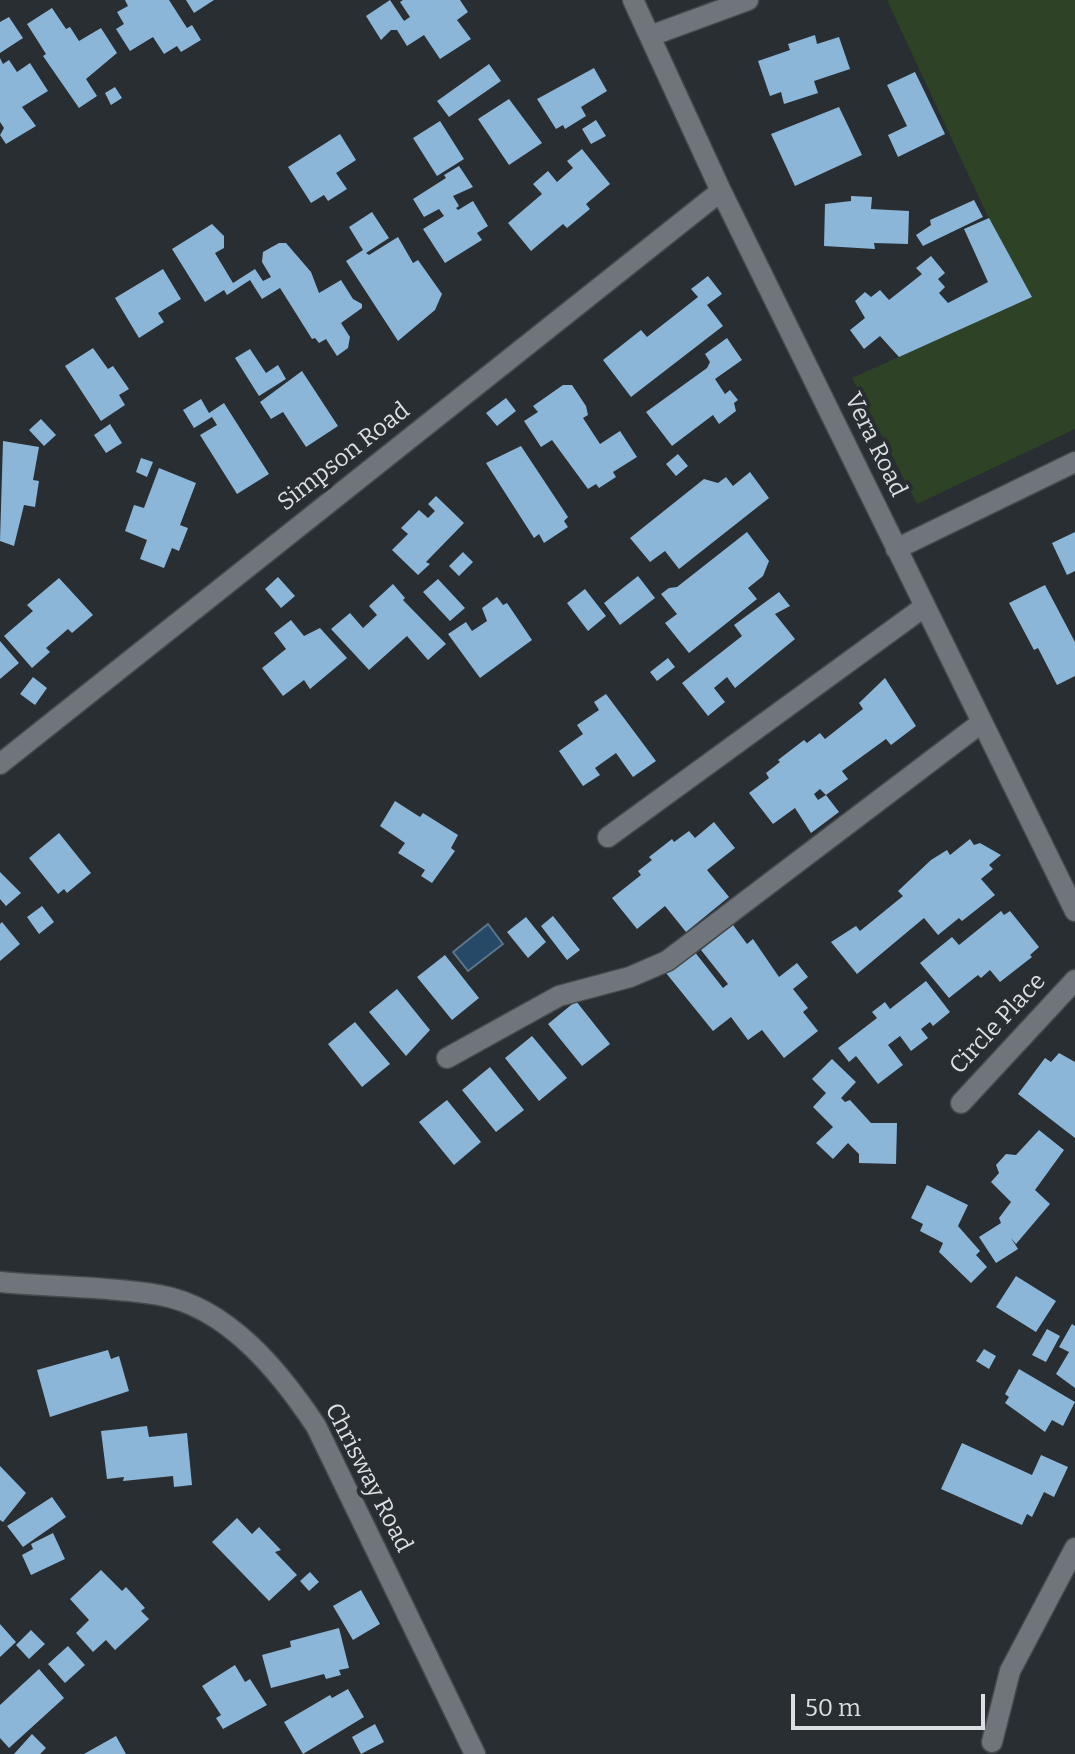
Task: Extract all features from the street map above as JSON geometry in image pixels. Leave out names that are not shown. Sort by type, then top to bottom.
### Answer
[{"type":"street","name":"Vera Road","points":[[633,0],[721,191],[1075,911]]},
{"type":"street","points":[[650,36],[748,0]]},
{"type":"street","name":"Simpson Road","points":[[0,764],[721,191]]},
{"type":"street","points":[[896,549],[1075,462]]},
{"type":"street","points":[[608,837],[924,607]]},
{"type":"street","points":[[447,1058],[559,996],[630,977],[667,961],[981,723]]},
{"type":"street","name":"Circle Place","points":[[961,1103],[1075,980]]},
{"type":"street","name":"Chrisway Road","points":[[0,1282],[160,1295],[203,1311],[249,1346],[289,1389],[316,1426],[475,1754]]},
{"type":"street","points":[[992,1742],[1010,1671],[1075,1548]]},
{"type":"green space","points":[[887,0],[1075,0],[1075,429],[917,504],[852,378],[1032,297],[990,221]]},
{"type":"water","points":[[488,924],[503,944],[468,971],[453,952]]},
{"type":"building","points":[[125,0],[169,0],[187,28],[192,25],[201,40],[181,52],[177,46],[164,54],[153,37],[130,51],[116,29],[124,24],[117,12],[128,6]]},
{"type":"building","points":[[186,0],[214,0],[194,13]]},
{"type":"building","points":[[390,0],[404,21],[410,17],[400,2],[403,0],[460,0],[468,12],[457,20],[471,39],[440,59],[424,35],[407,46],[397,30],[391,30],[381,40],[366,16]]},
{"type":"building","points":[[52,8],[66,29],[70,27],[79,41],[101,28],[117,53],[86,79],[97,96],[79,108],[43,56],[46,54],[27,24]]},
{"type":"building","points":[[9,17],[23,38],[0,53],[0,22]]},
{"type":"building","points":[[815,35],[817,44],[839,37],[850,69],[814,81],[818,93],[784,104],[781,92],[770,96],[758,61],[790,50],[788,44]]},
{"type":"building","points":[[0,58],[3,64],[9,60],[17,72],[30,63],[48,91],[22,107],[36,126],[6,144],[0,135],[4,128],[0,122]]},
{"type":"building","points":[[489,64],[501,81],[449,117],[437,101]]},
{"type":"building","points":[[594,68],[607,91],[581,107],[586,116],[565,129],[563,125],[556,129],[537,99]]},
{"type":"building","points":[[915,72],[945,134],[898,157],[888,135],[907,126],[887,85]]},
{"type":"building","points":[[115,87],[122,98],[111,105],[105,93]]},
{"type":"building","points":[[509,99],[542,143],[509,165],[478,119]]},
{"type":"building","points":[[839,107],[862,155],[795,186],[771,134]]},
{"type":"building","points":[[596,120],[606,136],[591,144],[582,129]]},
{"type":"building","points":[[440,121],[464,159],[437,176],[413,138]]},
{"type":"building","points":[[340,134],[356,160],[336,173],[347,189],[328,201],[324,195],[311,203],[288,167]]},
{"type":"building","points":[[582,149],[610,184],[586,204],[590,209],[567,228],[563,224],[531,251],[508,223],[542,194],[533,184],[548,171],[557,182],[573,168],[567,161]]},
{"type":"building","points":[[459,166],[473,187],[453,196],[459,206],[456,208],[458,210],[473,201],[488,226],[477,233],[482,240],[445,263],[423,229],[444,216],[439,209],[424,217],[413,199]]},
{"type":"building","points":[[851,196],[872,197],[871,209],[909,211],[908,244],[874,243],[875,249],[824,246],[825,204],[851,201]]},
{"type":"building","points":[[974,200],[983,217],[923,246],[916,235],[931,225],[930,220]]},
{"type":"building","points":[[372,212],[389,238],[366,253],[369,255],[398,237],[413,263],[418,260],[442,294],[435,310],[398,341],[346,261],[363,250],[349,227]]},
{"type":"building","points":[[989,218],[1032,297],[899,357],[880,336],[864,349],[850,330],[865,318],[855,301],[865,292],[871,297],[880,290],[889,300],[922,274],[916,268],[931,256],[945,273],[938,279],[945,287],[939,293],[948,303],[988,282],[964,229]]},
{"type":"building","points":[[212,224],[224,236],[224,248],[215,253],[233,283],[255,269],[263,281],[271,277],[262,262],[263,252],[279,243],[286,243],[311,272],[319,293],[341,280],[353,299],[362,304],[362,308],[341,323],[350,337],[348,348],[337,356],[326,339],[319,343],[312,339],[280,288],[262,299],[250,280],[227,295],[224,290],[205,302],[172,249]]},
{"type":"building","points":[[163,269],[181,299],[158,313],[164,322],[139,338],[115,298]]},
{"type":"building","points":[[708,276],[722,294],[707,305],[723,326],[631,397],[603,360],[641,330],[647,337],[698,297],[691,289]]},
{"type":"building","points":[[727,338],[742,360],[715,379],[725,394],[730,390],[738,400],[734,403],[736,411],[719,424],[713,415],[672,446],[646,412],[707,368],[710,362],[705,354]]},
{"type":"building","points":[[93,348],[108,369],[113,366],[129,389],[119,395],[125,405],[101,421],[65,366]]},
{"type":"building","points":[[250,349],[266,373],[278,365],[286,379],[259,396],[235,358]]},
{"type":"building","points":[[302,371],[338,426],[306,447],[283,412],[271,419],[260,402]]},
{"type":"building","points":[[563,385],[572,385],[586,406],[588,415],[583,418],[600,444],[620,431],[637,457],[613,472],[616,477],[599,488],[596,484],[588,489],[552,440],[541,447],[524,421],[538,412],[533,406]]},
{"type":"building","points":[[506,398],[516,411],[497,426],[486,413]]},
{"type":"building","points":[[201,399],[209,413],[224,403],[269,474],[237,494],[200,435],[217,425],[212,417],[194,428],[183,410]]},
{"type":"building","points":[[41,419],[56,435],[44,446],[29,430]]},
{"type":"building","points":[[110,424],[122,443],[106,453],[94,435]]},
{"type":"building","points":[[3,441],[39,447],[33,480],[39,481],[35,507],[24,505],[14,546],[0,541]]},
{"type":"building","points":[[521,446],[568,517],[564,521],[568,527],[544,543],[539,534],[534,538],[486,463]]},
{"type":"building","points":[[678,454],[688,466],[676,476],[666,464]]},
{"type":"building","points":[[141,458],[153,462],[147,477],[136,472]]},
{"type":"building","points":[[159,468],[196,483],[180,525],[188,528],[179,551],[172,548],[164,568],[140,559],[147,540],[125,531],[134,505],[144,508]]},
{"type":"building","points":[[750,472],[769,498],[679,569],[665,551],[650,562],[630,538],[704,479],[718,483],[726,477],[733,486]]},
{"type":"building","points":[[436,496],[464,523],[426,562],[430,564],[418,575],[392,550],[408,534],[401,528],[419,510],[428,518],[435,511],[428,504]]},
{"type":"building","points":[[747,532],[769,561],[763,576],[748,588],[757,599],[689,653],[665,623],[677,614],[661,594],[677,587]]},
{"type":"building","points":[[1075,532],[1075,571],[1067,575],[1052,543]]},
{"type":"building","points":[[463,552],[473,562],[459,576],[449,566]]},
{"type":"building","points":[[638,576],[655,598],[620,625],[604,603]]},
{"type":"building","points":[[278,577],[295,596],[281,608],[265,589]]},
{"type":"building","points":[[59,578],[93,615],[72,633],[68,629],[46,648],[50,652],[32,668],[4,636],[33,611],[27,605]]},
{"type":"building","points":[[438,579],[465,608],[450,621],[423,592]]},
{"type":"building","points":[[393,584],[405,598],[403,600],[446,644],[428,660],[407,636],[369,670],[331,629],[350,613],[363,628],[377,615],[369,606]]},
{"type":"building","points":[[1045,585],[1075,642],[1075,676],[1057,685],[1009,603]]},
{"type":"building","points":[[585,589],[606,616],[588,631],[567,603]]},
{"type":"building","points":[[779,592],[790,606],[775,614],[795,639],[735,688],[727,677],[714,688],[725,702],[708,716],[682,683],[742,636],[734,625]]},
{"type":"building","points":[[497,597],[503,605],[507,603],[532,640],[480,678],[448,634],[466,622],[472,631],[487,621],[482,608]]},
{"type":"building","points":[[291,620],[304,636],[320,628],[347,658],[310,689],[304,680],[283,696],[262,668],[286,649],[274,633]]},
{"type":"building","points":[[0,641],[19,663],[0,679]]},
{"type":"building","points":[[668,658],[675,667],[657,681],[650,672]]},
{"type":"building","points":[[33,677],[47,688],[35,705],[20,694]]},
{"type":"building","points":[[885,678],[916,726],[891,745],[886,739],[842,771],[848,779],[826,795],[839,812],[811,833],[795,808],[773,824],[749,793],[769,778],[766,773],[780,762],[778,760],[804,740],[807,743],[820,733],[825,739],[863,709],[859,703]],"holes":[[[820,789],[826,795],[818,800],[814,794]]]},
{"type":"building","points":[[606,694],[656,761],[633,777],[616,753],[595,768],[600,775],[583,786],[559,751],[583,734],[577,725],[599,710],[594,702]]},
{"type":"building","points":[[395,801],[420,817],[423,813],[458,835],[451,848],[455,851],[432,883],[421,876],[425,870],[398,853],[405,843],[380,826]]},
{"type":"building","points":[[714,822],[735,848],[707,870],[729,897],[686,932],[665,906],[637,929],[612,898],[641,875],[638,871],[652,860],[649,857],[672,839],[674,842],[689,831],[695,838]]},
{"type":"building","points":[[59,833],[91,873],[67,893],[64,889],[58,894],[29,858]]},
{"type":"building","points":[[970,839],[974,845],[980,843],[1001,855],[989,865],[993,869],[981,879],[995,895],[938,935],[924,918],[857,974],[831,942],[856,926],[860,931],[903,896],[898,891],[931,860],[947,850],[950,855]]},
{"type":"building","points":[[0,872],[21,893],[6,906],[0,899]]},
{"type":"building","points":[[42,906],[54,922],[39,934],[27,917]]},
{"type":"building","points":[[1001,911],[1004,915],[1010,911],[1039,947],[1030,955],[1032,957],[1000,982],[990,970],[981,978],[978,975],[949,998],[920,963],[952,937],[959,945]]},
{"type":"building","points":[[553,916],[580,950],[567,960],[541,926]]},
{"type":"building","points":[[526,917],[546,942],[528,958],[507,932]]},
{"type":"building","points":[[2,922],[20,944],[0,961],[0,924]]},
{"type":"building","points":[[733,925],[747,944],[753,939],[779,977],[797,963],[808,977],[793,989],[808,1008],[803,1012],[818,1031],[784,1058],[762,1030],[748,1040],[731,1017],[713,1031],[666,973],[694,951],[723,988],[728,984],[701,950]]},
{"type":"building","points":[[445,955],[479,998],[452,1020],[417,977]]},
{"type":"building","points":[[926,981],[950,1012],[933,1026],[930,1022],[921,1029],[928,1038],[911,1051],[900,1036],[888,1045],[903,1065],[878,1084],[856,1056],[849,1062],[838,1048],[877,1018],[872,1012],[885,1002],[890,1009]]},
{"type":"building","points":[[397,989],[430,1030],[406,1056],[369,1012]]},
{"type":"building","points":[[576,1001],[610,1044],[582,1066],[548,1024]]},
{"type":"building","points":[[355,1022],[390,1064],[362,1087],[328,1044]]},
{"type":"building","points":[[532,1036],[567,1078],[539,1101],[505,1058]]},
{"type":"building","points":[[1059,1053],[1075,1062],[1075,1138],[1018,1094],[1045,1058],[1051,1062]]},
{"type":"building","points":[[832,1059],[856,1082],[841,1098],[845,1102],[850,1100],[871,1123],[897,1123],[896,1164],[859,1163],[859,1154],[848,1143],[833,1159],[816,1143],[833,1127],[813,1107],[826,1093],[812,1079]]},
{"type":"building","points":[[490,1067],[524,1110],[496,1132],[462,1090]]},
{"type":"building","points":[[447,1100],[481,1142],[454,1165],[419,1122]]},
{"type":"building","points":[[1039,1130],[1064,1150],[1035,1190],[1050,1204],[1016,1244],[1011,1238],[1018,1249],[996,1263],[979,1237],[1001,1223],[999,1218],[1011,1202],[991,1182],[999,1173],[996,1165],[1006,1154],[1016,1155]]},
{"type":"building","points":[[927,1185],[968,1205],[958,1226],[980,1251],[976,1255],[987,1267],[971,1283],[939,1252],[943,1243],[920,1231],[923,1224],[911,1218]]},
{"type":"building","points":[[1016,1276],[1056,1301],[1036,1332],[996,1307]]},
{"type":"building","points":[[1072,1324],[1075,1326],[1075,1388],[1056,1374],[1069,1352],[1059,1347]]},
{"type":"building","points":[[1047,1329],[1060,1336],[1046,1362],[1032,1355]]},
{"type":"building","points":[[984,1349],[996,1356],[989,1369],[976,1361]]},
{"type":"building","points":[[108,1350],[111,1359],[119,1356],[129,1391],[50,1417],[37,1370]]},
{"type":"building","points":[[1019,1369],[1075,1402],[1063,1426],[1052,1420],[1045,1432],[1005,1403],[1009,1397],[1005,1394]]},
{"type":"building","points":[[147,1426],[149,1437],[187,1433],[192,1485],[174,1487],[173,1476],[123,1481],[124,1477],[107,1479],[101,1431]]},
{"type":"building","points":[[962,1443],[1032,1475],[1041,1455],[1068,1467],[1054,1497],[1044,1492],[1032,1517],[1027,1514],[1022,1525],[941,1489]]},
{"type":"building","points":[[0,1466],[26,1493],[3,1522],[0,1520]]},
{"type":"building","points":[[52,1497],[66,1517],[23,1547],[7,1526]]},
{"type":"building","points":[[237,1518],[252,1534],[259,1527],[281,1550],[275,1552],[297,1575],[269,1601],[212,1542]]},
{"type":"building","points":[[53,1533],[65,1559],[31,1575],[22,1555],[33,1549],[31,1544]]},
{"type":"building","points":[[101,1570],[122,1591],[126,1587],[145,1608],[141,1611],[149,1619],[115,1650],[106,1640],[93,1652],[76,1633],[89,1620],[70,1599]]},
{"type":"building","points":[[310,1572],[319,1582],[309,1591],[300,1581]]},
{"type":"building","points":[[361,1590],[380,1624],[353,1640],[333,1606]]},
{"type":"building","points":[[0,1624],[16,1642],[0,1657]]},
{"type":"building","points":[[339,1628],[349,1668],[339,1670],[341,1675],[326,1679],[324,1674],[271,1688],[262,1655],[291,1647],[290,1641]]},
{"type":"building","points":[[31,1630],[45,1644],[29,1659],[16,1645]]},
{"type":"building","points":[[68,1646],[85,1665],[65,1683],[48,1664]]},
{"type":"building","points":[[235,1665],[245,1682],[250,1679],[267,1705],[223,1729],[216,1718],[221,1715],[202,1686]]},
{"type":"building","points":[[39,1669],[64,1698],[9,1748],[0,1738],[0,1705]]},
{"type":"building","points":[[348,1689],[364,1717],[303,1754],[284,1722],[330,1695],[332,1698]]},
{"type":"building","points":[[375,1724],[384,1742],[361,1754],[352,1737]]},
{"type":"building","points":[[32,1734],[46,1748],[40,1754],[14,1754]]},
{"type":"building","points":[[116,1736],[126,1754],[84,1754]]}]
